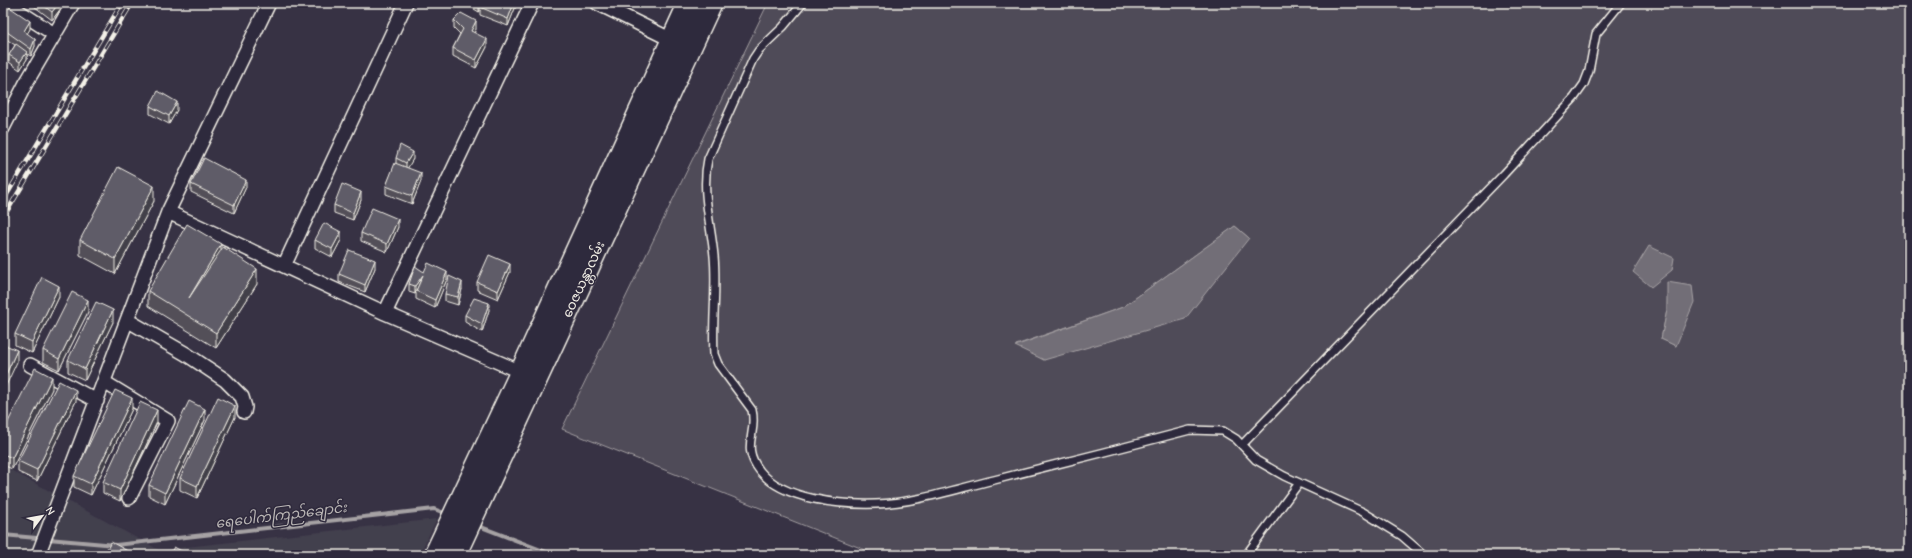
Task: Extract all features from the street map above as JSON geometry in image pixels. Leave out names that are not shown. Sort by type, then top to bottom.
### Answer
[{"type":"main road","name":"ဝေဇယန္တာလမ်း","points":[[473,496],[521,372],[689,3]]},
{"type":"main road","name":"ဝေဇယန္တာလမ်း","points":[[448,549],[711,3]]},
{"type":"street","points":[[6,3],[54,34]]},
{"type":"street","points":[[3,128],[54,34],[73,3]]},
{"type":"street","points":[[39,553],[168,212],[269,3]]},
{"type":"street","points":[[284,266],[406,3]]},
{"type":"street","points":[[385,313],[532,3]]},
{"type":"street","points":[[597,3],[672,40]]},
{"type":"street","points":[[168,212],[385,313],[521,372]]},
{"type":"street","points":[[127,320],[186,354],[225,380],[242,397],[245,407],[244,412]]},
{"type":"street","points":[[30,365],[97,401]]},
{"type":"street","points":[[104,382],[168,420],[129,498]]},
{"type":"lane","points":[[803,3],[753,59],[708,159],[706,168],[706,193],[714,257],[714,354],[718,364],[726,376],[740,391],[752,410],[754,417],[749,448],[754,461],[764,474],[779,486],[795,493],[836,503],[876,504],[912,499],[1190,430],[1223,431],[1236,439],[1256,460],[1299,483],[1363,512],[1402,536],[1424,555]]},
{"type":"lane","points":[[1242,445],[1504,174],[1574,98],[1584,84],[1589,71],[1596,34],[1621,3]]},
{"type":"lane","points":[[1246,555],[1299,483]]},
{"type":"shaded area","points":[[768,3],[1909,3],[1909,555],[878,555],[562,429]],"holes":[[[1235,226],[1249,238],[1044,360],[1016,345],[1123,307]],[[1668,282],[1676,346],[1661,339],[1667,310]]]},
{"type":"shaded area","points":[[1235,226],[1249,238],[1185,319],[1044,360],[1015,346],[1123,307]]},
{"type":"shaded area","points":[[1649,246],[1674,258],[1672,270],[1651,287],[1633,272]]},
{"type":"shaded area","points":[[1667,282],[1692,286],[1694,302],[1676,346],[1661,339],[1667,310]]},
{"type":"shaded area","points":[[3,466],[159,550],[437,519],[419,555],[3,555]]},
{"type":"building","points":[[40,3],[59,3],[52,12]]},
{"type":"building","points":[[482,3],[514,3],[508,19],[480,7]]},
{"type":"building","points":[[5,4],[30,21],[24,31],[35,39],[31,49],[3,29],[3,7]]},
{"type":"building","points":[[461,13],[476,21],[471,31],[487,39],[476,60],[453,48],[463,29],[454,20]]},
{"type":"building","points":[[16,44],[27,52],[20,62],[9,55]]},
{"type":"building","points":[[158,91],[177,102],[169,116],[150,106]]},
{"type":"building","points":[[400,145],[413,152],[406,163],[396,158]]},
{"type":"building","points":[[204,158],[246,180],[234,205],[191,184]]},
{"type":"building","points":[[395,163],[421,173],[412,196],[386,186]]},
{"type":"building","points":[[118,167],[154,186],[115,259],[80,240]]},
{"type":"building","points":[[342,184],[361,192],[353,213],[334,205]]},
{"type":"building","points":[[372,208],[398,219],[387,244],[361,233]]},
{"type":"building","points":[[324,223],[341,232],[332,249],[315,240]]},
{"type":"building","points":[[187,224],[221,244],[189,298],[223,247],[257,269],[216,333],[148,291]]},
{"type":"building","points":[[349,250],[375,260],[365,285],[339,274]]},
{"type":"building","points":[[489,255],[510,264],[498,291],[477,282]]},
{"type":"building","points":[[428,263],[447,272],[435,300],[416,291],[423,275],[415,286],[409,284],[415,266],[424,272]]},
{"type":"building","points":[[449,276],[462,282],[458,297],[445,294]]},
{"type":"building","points":[[42,277],[59,286],[32,342],[15,334]]},
{"type":"building","points":[[72,292],[88,300],[59,359],[43,350]]},
{"type":"building","points":[[474,298],[489,303],[482,324],[465,315]]},
{"type":"building","points":[[96,302],[113,310],[85,369],[68,360]]},
{"type":"building","points":[[3,344],[17,350],[3,381]]},
{"type":"building","points":[[35,368],[52,377],[12,458],[3,454],[3,432]]},
{"type":"building","points":[[59,381],[76,390],[37,470],[18,461]]},
{"type":"building","points":[[115,390],[132,398],[91,484],[74,476]]},
{"type":"building","points":[[218,397],[235,406],[197,486],[180,478]]},
{"type":"building","points":[[189,401],[205,409],[165,493],[149,485]]},
{"type":"building","points":[[140,402],[157,410],[120,490],[103,482]]},
{"type":"building","points":[[3,539],[6,541],[3,550]]},
{"type":"building","points":[[111,542],[135,555],[104,555]]},
{"type":"building","points":[[174,547],[189,555],[169,555]]},
{"type":"waterway","name":"ရေပေါက်ကြည်ချောင်း","points":[[3,535],[116,545],[434,509],[447,514]]},
{"type":"waterway","name":"ရေပေါက်ကြည်ချောင်း","points":[[476,525],[554,555]]},
{"type":"railway","points":[[3,201],[122,3]]},
{"type":"railway","points":[[3,218],[132,3]]}]
